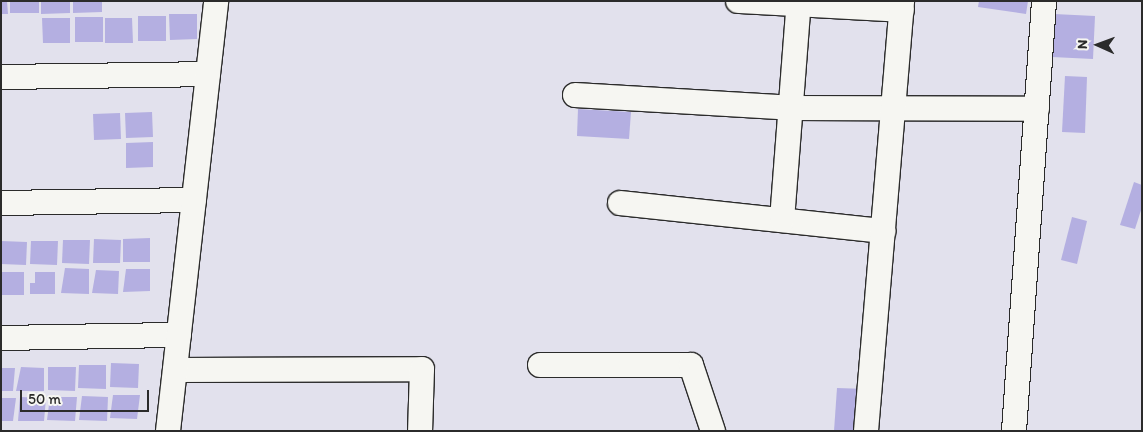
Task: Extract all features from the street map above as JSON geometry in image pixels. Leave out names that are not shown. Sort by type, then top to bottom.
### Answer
[{"type":"street","points":[[168,431],[216,1]]},
{"type":"street","points":[[738,1],[902,6],[866,431]]},
{"type":"street","points":[[1014,431],[1044,1]]},
{"type":"street","points":[[782,220],[799,4]]},
{"type":"street","points":[[1,77],[208,74]]},
{"type":"street","points":[[575,95],[791,108],[1037,110]]},
{"type":"street","points":[[1,203],[194,200]]},
{"type":"street","points":[[620,203],[884,231]]},
{"type":"street","points":[[1,338],[179,335]]},
{"type":"street","points":[[540,365],[691,365],[713,431]]},
{"type":"street","points":[[175,370],[422,369],[420,431]]},
{"type":"building","points":[[1,1],[7,1],[8,14],[1,14]]},
{"type":"building","points":[[10,1],[39,1],[39,13],[10,13]]},
{"type":"building","points":[[41,1],[70,1],[70,13],[41,14]]},
{"type":"building","points":[[73,1],[102,1],[102,12],[73,13]]},
{"type":"building","points":[[979,1],[1028,1],[1026,14],[978,7]]},
{"type":"building","points":[[169,14],[197,14],[197,39],[170,40]]},
{"type":"building","points":[[1054,14],[1095,16],[1093,59],[1052,57]]},
{"type":"building","points":[[138,16],[166,16],[166,41],[138,41]]},
{"type":"building","points":[[75,17],[103,17],[103,42],[75,42]]},
{"type":"building","points":[[42,18],[70,18],[70,43],[43,43]]},
{"type":"building","points":[[105,18],[132,18],[133,43],[105,43]]},
{"type":"building","points":[[1065,76],[1087,77],[1085,133],[1062,132]]},
{"type":"building","points":[[578,109],[631,112],[629,139],[577,136]]},
{"type":"building","points":[[152,112],[153,137],[126,138],[125,113]]},
{"type":"building","points":[[120,113],[121,139],[94,140],[93,114]]},
{"type":"building","points":[[153,142],[153,167],[126,168],[126,143]]},
{"type":"building","points":[[1134,182],[1142,185],[1142,207],[1135,229],[1120,225]]},
{"type":"building","points":[[1072,217],[1087,221],[1077,264],[1061,260]]},
{"type":"building","points":[[150,238],[150,262],[123,262],[123,239]]},
{"type":"building","points":[[94,239],[121,240],[120,263],[93,263]]},
{"type":"building","points":[[63,240],[90,240],[89,264],[62,263]]},
{"type":"building","points":[[1,241],[27,242],[26,265],[1,264]]},
{"type":"building","points":[[31,241],[58,241],[57,265],[30,264]]},
{"type":"building","points":[[65,268],[89,269],[89,294],[61,293]]},
{"type":"building","points":[[126,269],[150,269],[150,291],[123,292]]},
{"type":"building","points":[[96,270],[119,271],[118,294],[92,293]]},
{"type":"building","points":[[2,272],[24,272],[24,295],[1,295]]},
{"type":"building","points":[[35,272],[55,272],[55,294],[30,294],[30,283],[35,283]]},
{"type":"building","points":[[111,363],[139,364],[138,388],[110,387]]},
{"type":"building","points":[[79,365],[106,365],[106,389],[78,388]]},
{"type":"building","points":[[21,367],[44,368],[44,391],[16,391]]},
{"type":"building","points":[[48,367],[76,367],[75,391],[48,390]]},
{"type":"building","points":[[1,368],[15,368],[13,391],[1,391]]},
{"type":"building","points":[[837,388],[867,389],[864,431],[834,431]]},
{"type":"building","points":[[113,395],[140,395],[137,419],[110,418]]},
{"type":"building","points":[[82,396],[108,397],[107,421],[79,420]]},
{"type":"building","points":[[20,397],[46,398],[44,421],[18,421]]},
{"type":"building","points":[[50,397],[77,397],[75,421],[47,420]]},
{"type":"building","points":[[1,398],[16,398],[13,421],[1,421]]}]
